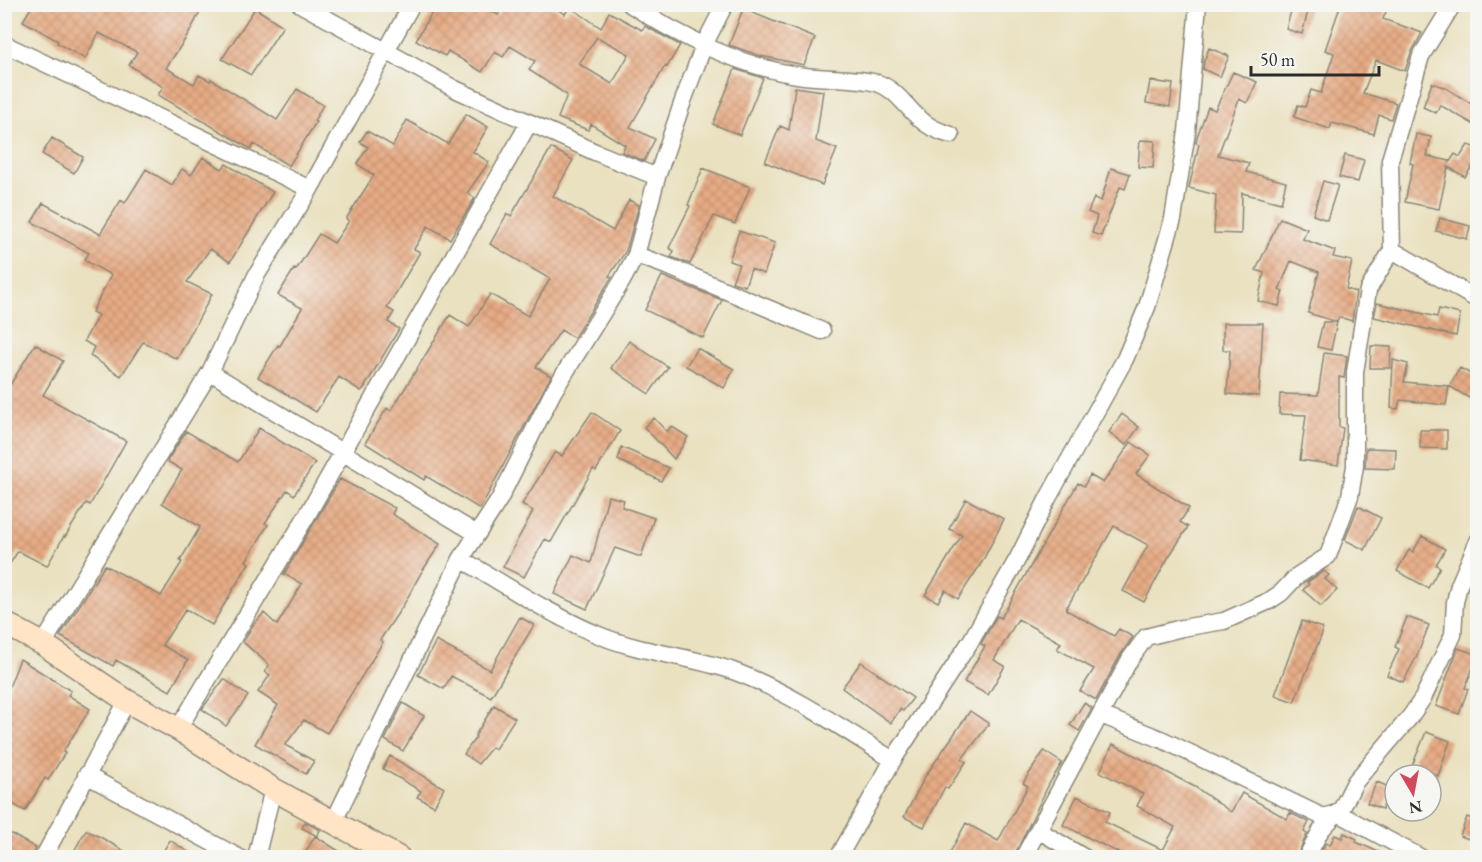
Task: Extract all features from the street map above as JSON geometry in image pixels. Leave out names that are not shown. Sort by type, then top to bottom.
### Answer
[{"type":"street","points":[[300,4],[455,89],[657,177]]},
{"type":"street","points":[[43,644],[210,372],[256,276],[310,189],[412,4]]},
{"type":"street","points":[[630,4],[650,18],[704,45],[751,63],[802,76],[877,83],[898,96],[920,120],[938,131],[951,135]]},
{"type":"street","points":[[334,820],[461,559],[499,500],[553,392],[636,255],[657,177],[704,45],[725,4]]},
{"type":"street","points":[[838,858],[892,760],[972,639],[1018,558],[1048,498],[1125,359],[1147,307],[1173,219],[1187,132],[1198,4]]},
{"type":"street","points":[[1023,858],[1130,659],[1146,637],[1224,621],[1269,601],[1281,593],[1296,576],[1328,556],[1350,496],[1355,466],[1355,372],[1368,290],[1392,250],[1390,160],[1421,56],[1453,4]]},
{"type":"street","points":[[4,44],[310,189]]},
{"type":"street","points":[[178,729],[342,454],[529,123]]},
{"type":"street","points":[[1392,250],[1478,300]]},
{"type":"street","points":[[636,255],[822,331]]},
{"type":"street","points":[[210,372],[477,534]]},
{"type":"street","points":[[1306,858],[1322,830],[1338,813],[1355,782],[1410,717],[1431,683],[1453,635],[1455,602],[1459,585],[1478,541]]},
{"type":"street","points":[[461,559],[538,604],[599,635],[626,645],[734,672],[787,696],[892,760]]},
{"type":"street","points":[[4,622],[43,644],[127,701],[178,729],[273,789],[334,820],[399,858]]},
{"type":"street","points":[[43,858],[127,701]]},
{"type":"street","points":[[1101,715],[1163,740],[1323,817],[1338,813],[1422,858]]},
{"type":"street","points":[[86,775],[240,858]]},
{"type":"street","points":[[256,858],[273,789]]},
{"type":"street","points":[[1038,830],[1085,858]]},
{"type":"building","points":[[33,4],[204,4],[188,35],[166,68],[194,84],[199,75],[210,81],[211,79],[277,120],[297,89],[323,105],[314,121],[316,122],[289,166],[254,144],[251,149],[158,95],[163,87],[129,65],[137,52],[99,33],[85,59],[57,43],[58,41],[23,21]]},
{"type":"building","points":[[437,4],[478,4],[498,15],[504,4],[548,4],[565,14],[570,7],[601,28],[609,12],[642,30],[645,26],[680,45],[667,67],[665,66],[630,127],[655,139],[644,161],[622,152],[625,145],[591,124],[588,130],[558,118],[567,95],[529,70],[535,61],[510,46],[503,57],[495,52],[482,72],[448,51],[445,56],[416,40]],"holes":[[[597,37],[629,54],[612,84],[579,64]]]},
{"type":"building","points":[[1293,4],[1310,4],[1302,34],[1286,29]]},
{"type":"building","points":[[1341,4],[1389,4],[1383,19],[1422,33],[1411,53],[1405,71],[1376,60],[1363,93],[1396,103],[1391,119],[1379,115],[1374,134],[1332,123],[1330,129],[1294,117],[1298,105],[1305,107],[1311,90],[1321,93],[1334,53],[1325,50]]},
{"type":"building","points":[[255,8],[283,26],[251,75],[222,59]]},
{"type":"building","points":[[743,9],[815,38],[804,65],[761,56],[729,45]]},
{"type":"building","points":[[1209,48],[1229,56],[1220,77],[1203,69]]},
{"type":"building","points":[[735,69],[763,78],[740,135],[713,124]]},
{"type":"building","points":[[1233,72],[1257,82],[1247,103],[1239,99],[1218,155],[1249,163],[1246,172],[1286,182],[1281,203],[1242,193],[1241,234],[1214,233],[1216,195],[1189,188],[1199,144],[1196,143],[1197,137],[1208,107],[1215,110]]},
{"type":"building","points":[[1150,81],[1173,84],[1170,107],[1146,103]]},
{"type":"building","points":[[1432,83],[1446,88],[1478,108],[1478,127],[1440,105],[1436,113],[1423,107]]},
{"type":"building","points":[[795,87],[823,91],[816,141],[837,149],[822,185],[765,162],[780,126],[789,130]]},
{"type":"building","points":[[466,114],[488,127],[473,152],[489,162],[467,193],[475,198],[450,239],[428,226],[414,249],[420,252],[387,308],[394,312],[388,322],[399,329],[364,388],[361,391],[339,377],[316,412],[258,377],[278,345],[280,346],[302,308],[278,295],[319,234],[334,243],[349,221],[346,219],[374,175],[357,164],[368,147],[360,142],[367,131],[393,146],[407,120],[448,144]]},
{"type":"building","points":[[1416,134],[1431,137],[1427,156],[1450,161],[1449,163],[1455,154],[1460,157],[1468,145],[1478,148],[1478,158],[1465,177],[1448,167],[1439,209],[1405,202],[1413,164],[1410,163]]},
{"type":"building","points":[[52,138],[83,157],[74,173],[42,154]]},
{"type":"building","points":[[1140,140],[1155,141],[1153,168],[1138,167]]},
{"type":"building","points":[[551,148],[573,160],[553,196],[613,231],[629,200],[639,205],[626,251],[574,338],[561,330],[536,367],[551,376],[480,509],[426,476],[424,480],[365,443],[387,408],[391,411],[450,315],[469,327],[490,294],[528,316],[550,279],[490,244],[507,214],[511,216]]},
{"type":"building","points":[[1345,155],[1364,160],[1358,182],[1339,177]]},
{"type":"building","points":[[203,157],[222,169],[226,164],[273,192],[230,262],[210,249],[187,282],[212,294],[177,359],[143,342],[121,376],[90,356],[94,347],[84,341],[98,315],[92,312],[111,275],[84,260],[89,253],[32,222],[43,203],[100,234],[121,200],[125,203],[146,169],[172,185],[182,169],[191,175]]},
{"type":"building","points":[[703,168],[750,187],[735,224],[714,216],[690,264],[671,257],[674,251],[669,248],[690,206],[688,205]]},
{"type":"building","points":[[1111,168],[1130,174],[1125,189],[1120,187],[1101,236],[1092,233],[1097,216],[1088,212],[1094,198],[1101,201]]},
{"type":"building","points":[[1323,181],[1338,185],[1327,220],[1313,215]]},
{"type":"building","points":[[1280,218],[1307,229],[1303,239],[1335,251],[1333,257],[1352,261],[1346,289],[1356,292],[1352,321],[1339,317],[1337,322],[1308,313],[1319,272],[1291,261],[1279,290],[1283,291],[1279,306],[1258,301],[1264,273],[1256,270]]},
{"type":"building","points":[[1440,218],[1470,226],[1467,239],[1436,231]]},
{"type":"building","points":[[739,231],[775,243],[764,274],[751,269],[745,286],[732,282],[739,264],[729,261]]},
{"type":"building","points":[[662,276],[722,300],[703,338],[645,310]]},
{"type":"building","points":[[1377,303],[1437,317],[1439,309],[1460,314],[1456,336],[1374,317]]},
{"type":"building","points":[[1323,322],[1337,322],[1331,350],[1317,347]]},
{"type":"building","points":[[1223,323],[1263,323],[1259,396],[1227,394],[1230,350],[1223,350]]},
{"type":"building","points":[[629,341],[668,367],[649,394],[611,368]]},
{"type":"building","points":[[35,344],[63,361],[43,395],[126,441],[90,505],[86,503],[47,566],[18,551],[4,573],[4,395]]},
{"type":"building","points":[[1371,346],[1391,347],[1390,368],[1370,368]]},
{"type":"building","points":[[697,348],[734,369],[724,388],[686,366]]},
{"type":"building","points":[[1324,353],[1347,356],[1344,378],[1339,377],[1339,427],[1343,428],[1338,465],[1300,460],[1306,415],[1279,414],[1280,394],[1318,395]]},
{"type":"building","points":[[1393,360],[1408,364],[1404,382],[1449,386],[1446,405],[1400,400],[1398,409],[1391,408]]},
{"type":"building","points":[[1460,368],[1478,378],[1478,383],[1469,398],[1449,386]]},
{"type":"building","points":[[592,412],[620,431],[596,471],[593,469],[551,542],[545,539],[524,577],[503,567],[533,511],[522,504],[555,452],[562,456]]},
{"type":"building","points":[[1122,414],[1139,427],[1126,445],[1109,432]]},
{"type":"building","points":[[654,418],[667,432],[671,426],[688,437],[674,459],[644,427]]},
{"type":"building","points":[[259,428],[315,463],[294,495],[287,490],[265,523],[268,525],[246,561],[249,563],[212,625],[186,609],[162,645],[188,660],[170,691],[116,660],[113,666],[60,636],[105,565],[161,596],[182,562],[180,561],[200,527],[162,503],[182,470],[167,461],[186,431],[238,462]]},
{"type":"building","points":[[1420,430],[1447,430],[1447,449],[1420,448]]},
{"type":"building","points":[[1131,442],[1150,455],[1136,474],[1189,508],[1180,522],[1188,527],[1144,602],[1123,591],[1148,545],[1114,526],[1067,607],[1066,610],[1114,636],[1119,629],[1133,637],[1096,700],[1080,691],[1094,669],[1057,649],[1061,643],[1018,619],[994,660],[1005,666],[988,695],[964,682],[985,646],[981,644],[997,616],[1001,618],[1078,483],[1084,486],[1090,475],[1103,483]]},
{"type":"building","points":[[621,447],[669,468],[661,481],[618,460]]},
{"type":"building","points":[[1366,448],[1396,449],[1395,469],[1365,468]]},
{"type":"building","points":[[340,479],[395,508],[392,514],[440,544],[380,640],[383,642],[327,733],[304,720],[285,745],[314,761],[306,774],[255,744],[278,705],[258,692],[270,675],[265,672],[269,665],[243,642],[253,625],[264,613],[277,625],[302,584],[284,574]]},
{"type":"building","points":[[608,496],[624,500],[622,507],[654,518],[641,557],[615,548],[587,609],[554,594],[573,555],[591,563]]},
{"type":"building","points":[[966,499],[1004,519],[982,562],[958,599],[945,590],[938,602],[925,595],[962,535],[949,529]]},
{"type":"building","points":[[1358,506],[1381,518],[1365,550],[1345,540]]},
{"type":"building","points":[[1422,536],[1445,549],[1436,565],[1440,567],[1428,588],[1397,571],[1409,550],[1413,552]]},
{"type":"building","points":[[1324,571],[1329,575],[1325,579],[1337,590],[1321,606],[1303,590],[1309,584],[1307,582]]},
{"type":"building","points":[[520,617],[534,625],[491,697],[451,676],[444,689],[418,675],[436,641],[490,670]]},
{"type":"building","points":[[1407,617],[1429,625],[1417,656],[1403,682],[1387,675],[1399,649],[1395,647]]},
{"type":"building","points":[[1302,621],[1322,628],[1322,634],[1294,702],[1275,695]]},
{"type":"building","points":[[1458,648],[1478,655],[1465,688],[1468,689],[1459,714],[1436,706]]},
{"type":"building","points":[[20,659],[71,691],[68,695],[90,709],[48,780],[45,778],[25,811],[4,799],[4,700]]},
{"type":"building","points":[[861,662],[913,698],[903,711],[900,709],[891,723],[842,688]]},
{"type":"building","points":[[224,679],[248,696],[226,726],[202,709]]},
{"type":"building","points":[[403,703],[424,716],[403,751],[385,740]]},
{"type":"building","points":[[1084,703],[1092,708],[1079,731],[1070,725]]},
{"type":"building","points":[[494,705],[515,718],[495,749],[492,747],[478,764],[464,754]]},
{"type":"building","points":[[970,711],[989,724],[962,759],[966,762],[948,789],[945,787],[924,827],[904,817],[926,775]]},
{"type":"building","points":[[1426,732],[1450,741],[1442,763],[1413,763]]},
{"type":"building","points":[[1113,744],[1195,787],[1231,812],[1242,793],[1287,819],[1290,813],[1309,822],[1304,832],[1307,834],[1296,858],[1129,858],[1063,825],[1077,796],[1110,812],[1105,822],[1163,850],[1175,827],[1137,806],[1143,794],[1100,772]]},
{"type":"building","points":[[1044,751],[1062,763],[1049,784],[1013,858],[947,858],[966,823],[998,841],[1028,786],[1023,783]]},
{"type":"building","points":[[390,756],[444,788],[434,806],[417,797],[421,791],[383,769]]},
{"type":"building","points":[[1377,782],[1383,785],[1382,809],[1367,803]]},
{"type":"building","points":[[1467,817],[1478,821],[1478,842],[1460,836]]},
{"type":"building","points":[[305,822],[320,830],[317,836],[302,828]]},
{"type":"building","points":[[4,830],[36,848],[31,858],[4,858]]},
{"type":"building","points":[[86,830],[102,838],[136,858],[70,858]]},
{"type":"building","points":[[1344,833],[1357,839],[1356,842],[1392,858],[1318,858],[1326,843],[1330,845],[1335,835],[1342,838]]},
{"type":"building","points":[[315,836],[350,858],[302,858]]},
{"type":"building","points":[[170,840],[197,858],[159,858]]}]
